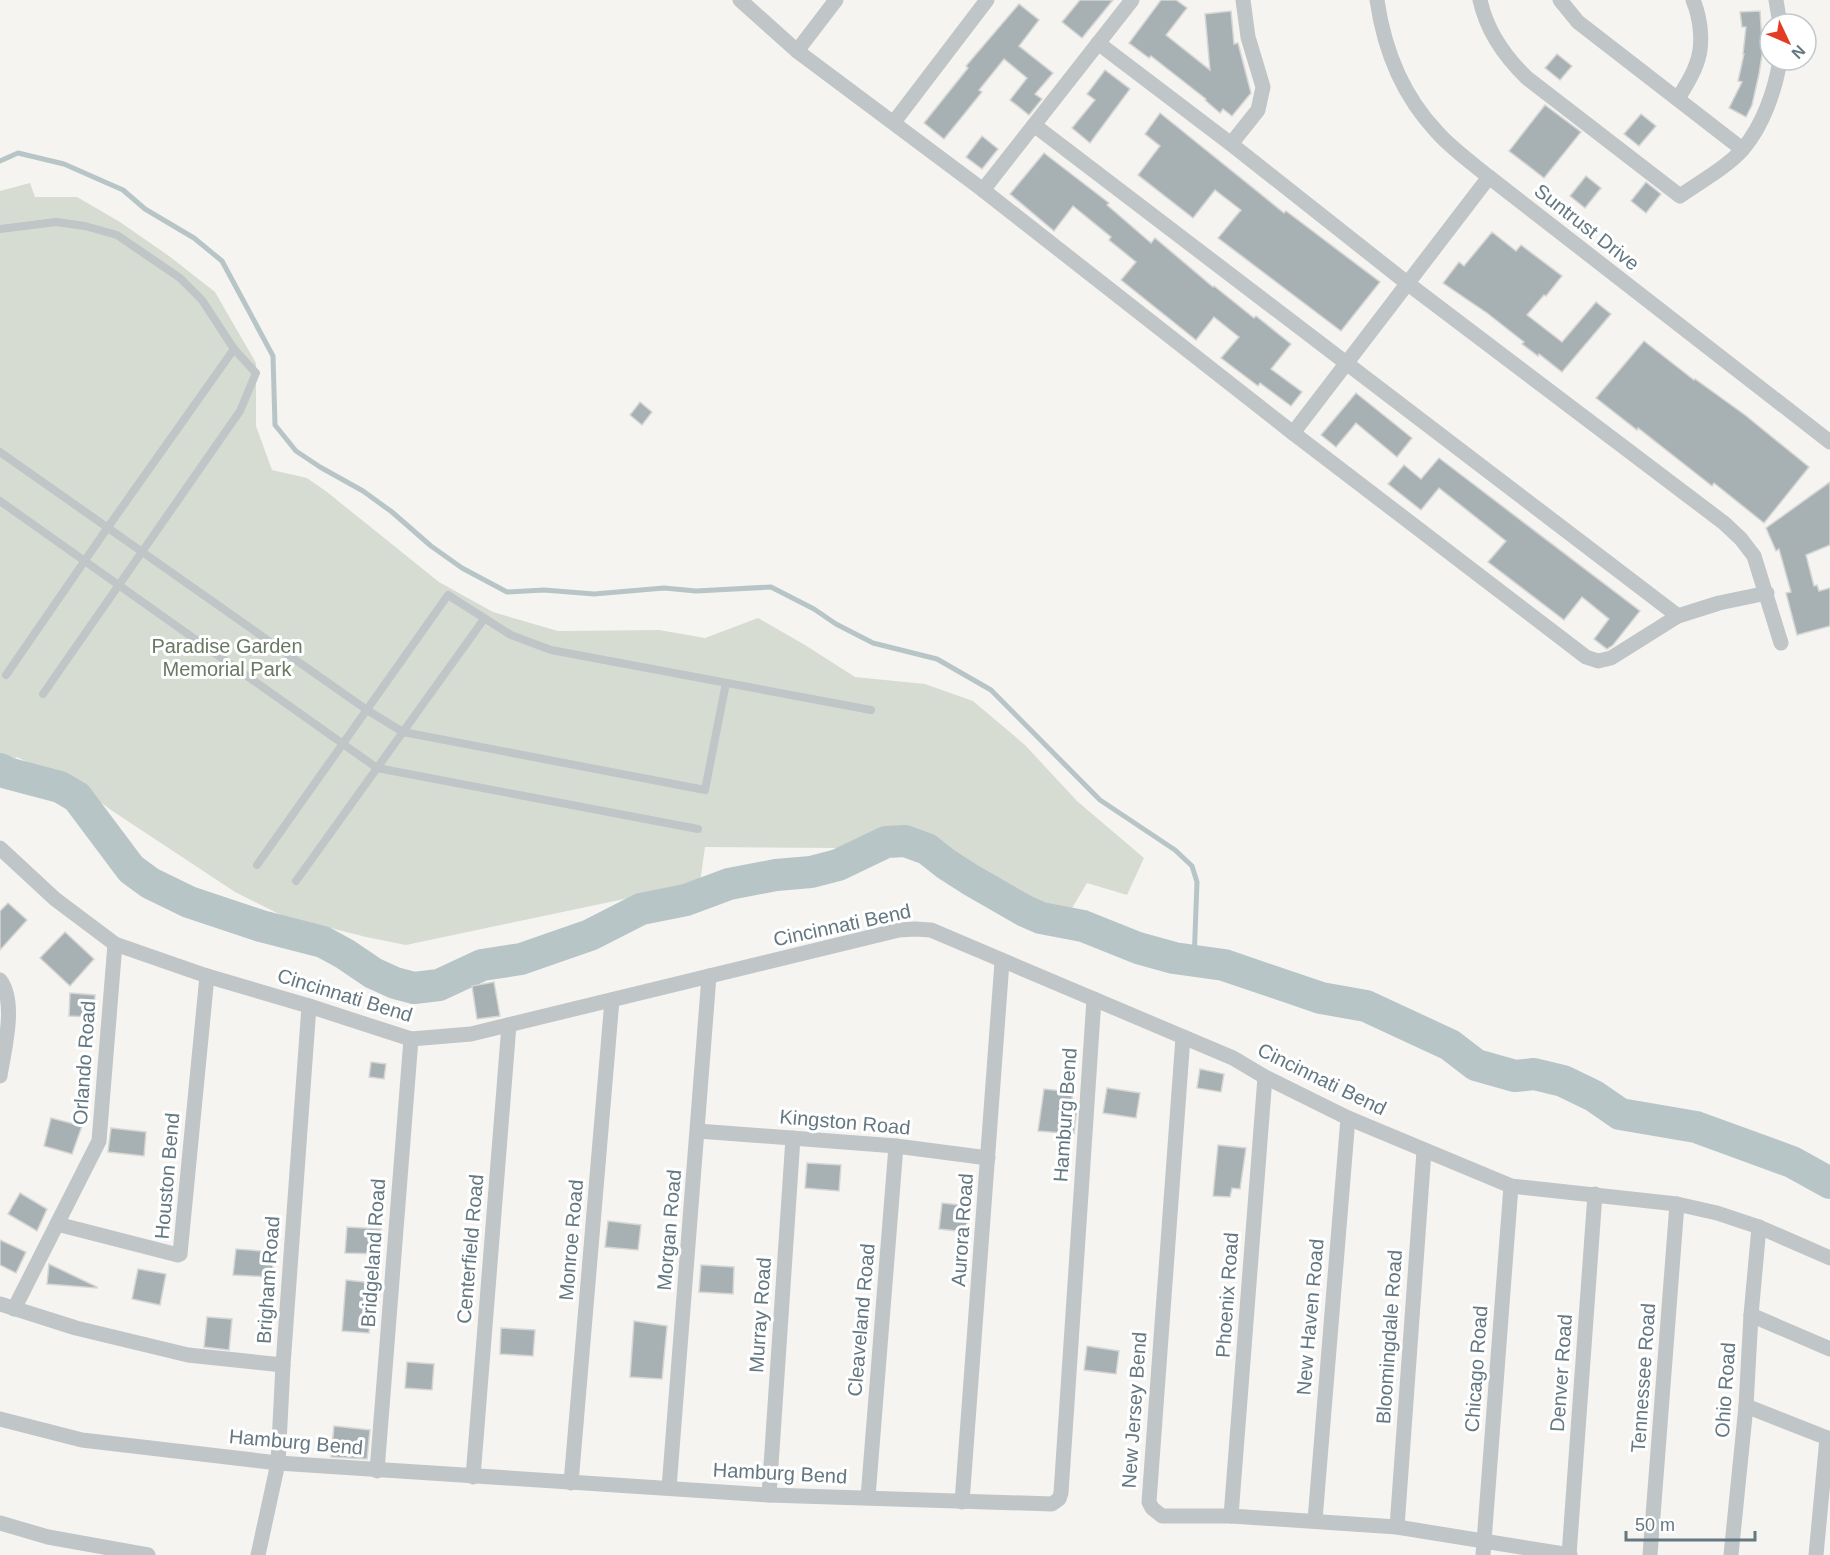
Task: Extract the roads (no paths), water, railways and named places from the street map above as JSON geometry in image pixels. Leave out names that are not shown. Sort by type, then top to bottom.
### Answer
[{"type":"street","points":[[740,0],[796,51],[983,190],[1293,433],[1586,657],[1598,661],[1611,658],[1678,616],[1719,603],[1767,592]]},
{"type":"street","points":[[796,51],[836,0]]},
{"type":"street","points":[[894,122],[987,0]]},
{"type":"street","points":[[983,190],[1131,0]]},
{"type":"street","points":[[1231,144],[1258,110],[1263,87],[1248,37],[1243,0]]},
{"type":"street","name":"Suntrust Drive","points":[[1377,0],[1388,48],[1404,87],[1420,113],[1438,134],[1489,177],[1829,438]]},
{"type":"street","points":[[1480,0],[1493,35],[1507,58],[1527,78],[1680,196],[1726,164],[1742,149],[1758,127],[1770,99],[1777,72]]},
{"type":"street","points":[[1560,0],[1578,22],[1742,149]]},
{"type":"street","points":[[1678,99],[1697,65],[1699,54],[1700,27],[1693,0]]},
{"type":"street","points":[[1098,43],[1231,144],[1407,283],[1724,523],[1741,539],[1754,556],[1781,643]]},
{"type":"street","points":[[1034,125],[1678,616]]},
{"type":"street","points":[[1293,433],[1489,177]]},
{"type":"street","name":"Cincinnati Bend","points":[[0,848],[55,899],[115,944],[207,976],[411,1039],[471,1035],[899,930],[931,930],[1233,1058],[1265,1077],[1348,1118],[1511,1186],[1677,1204],[1717,1213],[1759,1227],[1830,1258]]},
{"type":"street","name":"Orlando Road","points":[[7,1306],[57,1224],[99,1141],[115,944]]},
{"type":"street","name":"Aurora Road","points":[[962,1502],[1002,962]]},
{"type":"street","name":"Houston Bend","points":[[57,1224],[180,1254],[207,976]]},
{"type":"street","name":"Morgan Road","points":[[669,1488],[709,976]]},
{"type":"street","points":[[0,980],[8,996],[7,1028],[0,1076]]},
{"type":"street","name":"Hamburg Bend","points":[[0,1419],[82,1440],[278,1463],[377,1471],[769,1495],[1052,1504],[1059,1499],[1061,1493],[1094,999]]},
{"type":"street","name":"Monroe Road","points":[[572,1483],[612,1000]]},
{"type":"street","name":"Brigham Road","points":[[258,1555],[278,1463],[309,1006]]},
{"type":"street","name":"Centerfield Road","points":[[473,1477],[509,1025]]},
{"type":"street","name":"New Jersey Bend","points":[[1183,1037],[1149,1502],[1152,1508],[1162,1516],[1231,1516],[1396,1527],[1484,1548],[1569,1555]]},
{"type":"street","name":"Bridgeland Road","points":[[377,1471],[411,1039]]},
{"type":"street","name":"Phoenix Road","points":[[1231,1516],[1265,1077]]},
{"type":"street","name":"New Haven Road","points":[[1315,1520],[1348,1118]]},
{"type":"street","name":"Kingston Road","points":[[698,1131],[896,1146],[988,1158]]},
{"type":"street","name":"Murray Road","points":[[769,1495],[793,1138]]},
{"type":"street","name":"Cleaveland Road","points":[[868,1497],[896,1146]]},
{"type":"street","name":"Bloomingdale Road","points":[[1396,1527],[1424,1151]]},
{"type":"street","name":"Chicago Road","points":[[1484,1548],[1511,1186]]},
{"type":"street","name":"Denver Road","points":[[1569,1555],[1594,1194]]},
{"type":"street","name":"Tennessee Road","points":[[1650,1555],[1677,1204]]},
{"type":"street","name":"Ohio Road","points":[[1731,1555],[1746,1407],[1759,1227]]},
{"type":"street","points":[[7,1306],[76,1328],[188,1355],[283,1365]]},
{"type":"street","points":[[1751,1315],[1830,1349]]},
{"type":"street","points":[[1746,1407],[1828,1439],[1816,1555]]},
{"type":"street","points":[[0,1523],[48,1537],[148,1555]]},
{"type":"lane","points":[[0,229],[56,222],[117,234],[180,278],[202,300],[234,349],[256,374],[240,411],[43,694]]},
{"type":"lane","points":[[6,675],[84,560],[234,349]]},
{"type":"lane","points":[[0,452],[367,710],[403,732],[705,790],[726,683]]},
{"type":"lane","points":[[0,501],[377,768],[698,829]]},
{"type":"lane","points":[[257,865],[448,595],[525,642],[551,650],[871,710]]},
{"type":"lane","points":[[296,881],[484,619]]},
{"type":"waterway","points":[[0,161],[18,153],[64,164],[123,190],[145,209],[194,238],[222,261],[273,356],[275,425],[296,451],[363,491],[462,568],[507,592],[544,590],[594,594],[664,588],[696,591],[771,587],[873,643],[937,659],[991,690],[1100,800],[1175,850],[1192,866],[1197,882],[1194,961]]},
{"type":"waterway","points":[[0,769],[7,773],[60,787],[77,797],[131,869],[150,883],[189,902],[261,926],[323,942],[373,973],[395,983],[414,988],[439,985],[482,965],[521,959],[590,935],[641,909],[686,900],[729,884],[776,875],[811,872],[838,865],[886,842],[905,841],[927,849],[971,880],[1041,918],[1083,926],[1138,948],[1174,958],[1224,965],[1321,998],[1366,1006],[1450,1045],[1476,1065],[1515,1076],[1534,1074],[1563,1081],[1594,1096],[1620,1114],[1696,1127],[1792,1162],[1830,1183]]},
{"type":"park label","name":"Paradise Garden Memorial Park","points":[[227,658]]}]
